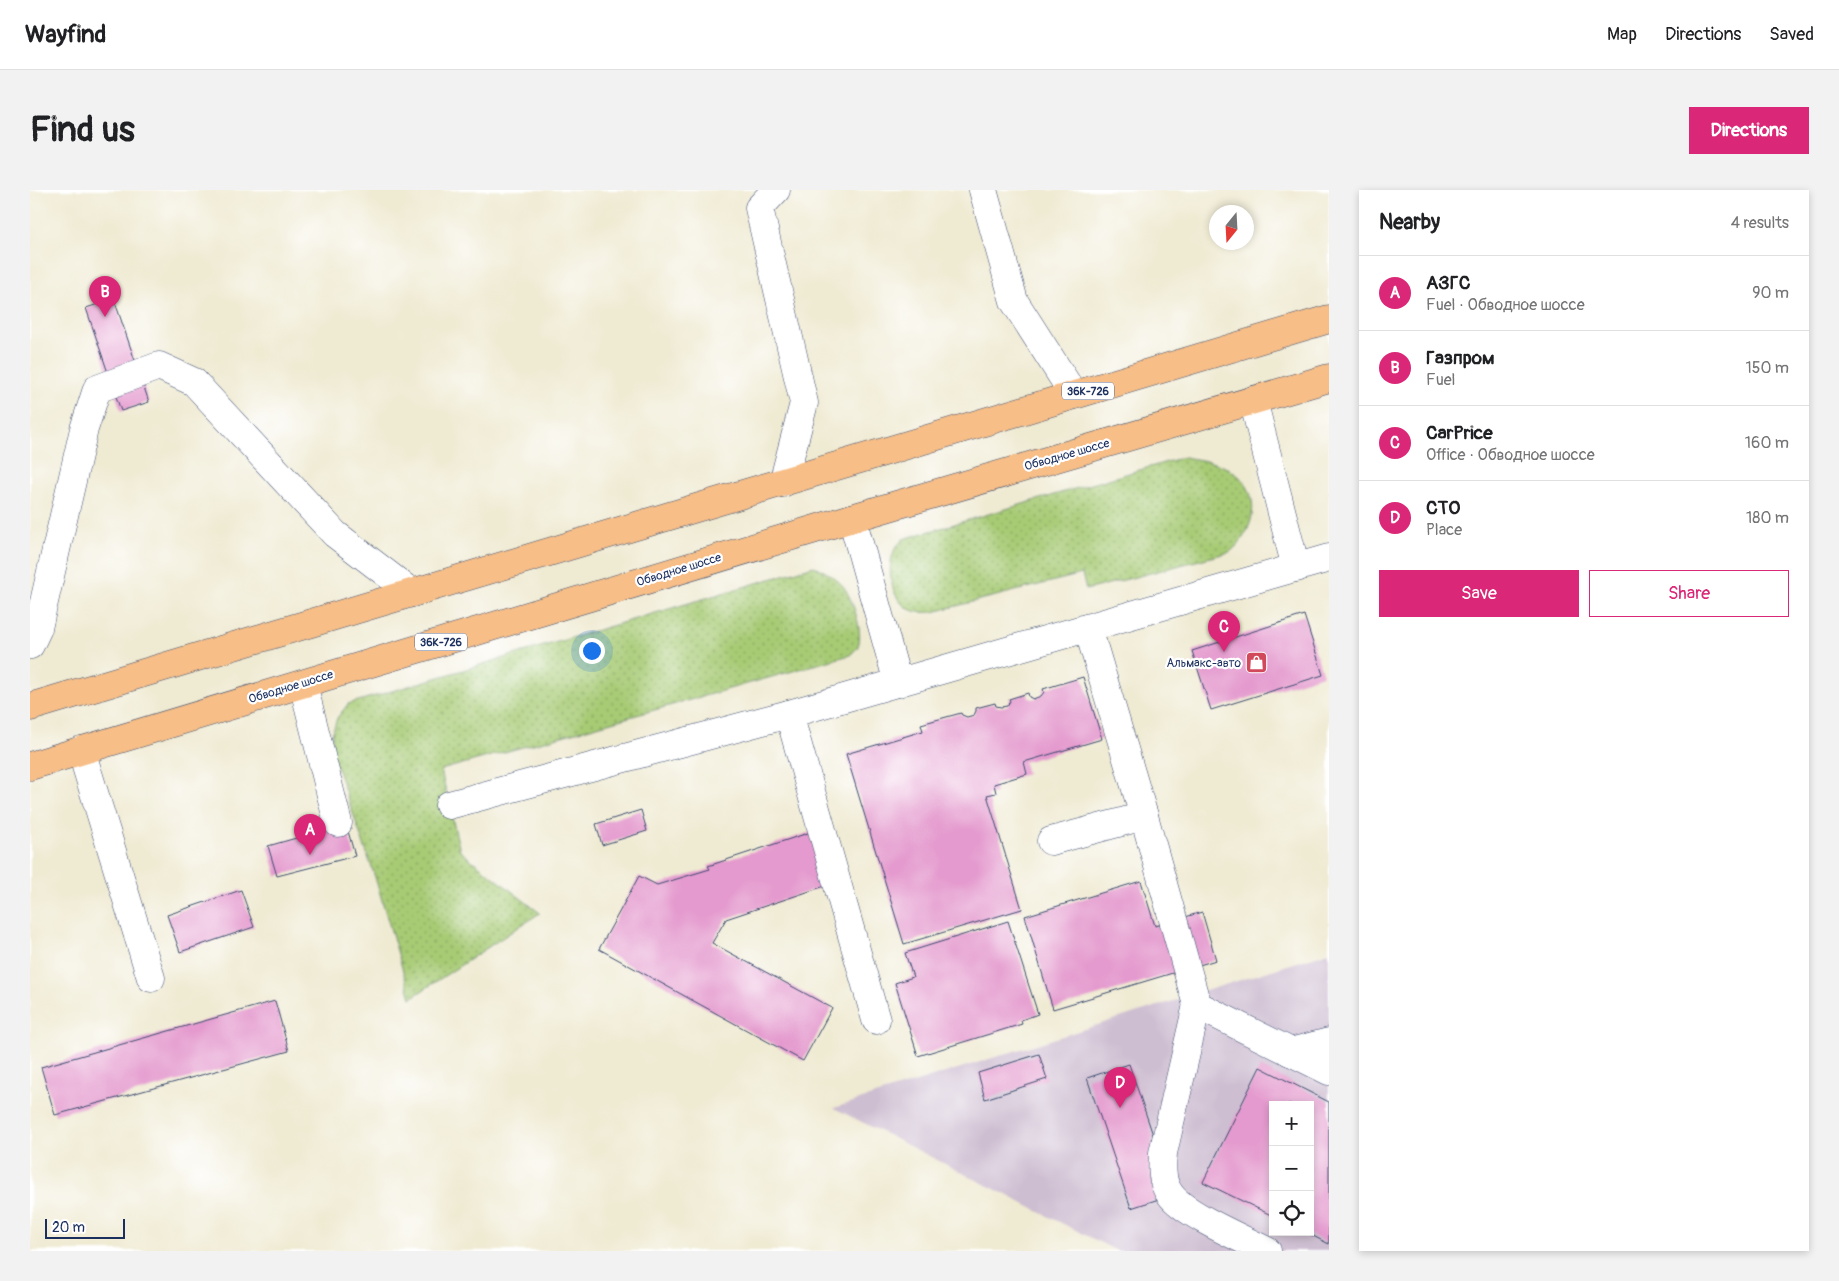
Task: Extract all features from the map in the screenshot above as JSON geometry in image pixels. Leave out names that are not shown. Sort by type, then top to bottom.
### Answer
[{"type":"main road","name":"36К-726","points":[[30,707],[1329,319]]},
{"type":"main road","name":"Обводное шоссе","points":[[30,766],[852,518],[1329,378]]},
{"type":"lane","points":[[983,190],[1014,300],[1074,395]]},
{"type":"lane","points":[[768,199],[804,403],[783,483]]},
{"type":"lane","points":[[30,645],[38,628],[84,429],[98,389],[159,366],[194,382],[335,534],[412,594]]},
{"type":"lane","points":[[1254,400],[1296,568]]},
{"type":"lane","points":[[852,518],[898,683]]},
{"type":"lane","points":[[449,804],[789,714],[1329,558]]},
{"type":"lane","points":[[1088,628],[1144,816],[1197,1005],[1163,1153],[1162,1174],[1169,1194],[1183,1208],[1267,1251]]},
{"type":"lane","points":[[303,684],[338,823]]},
{"type":"lane","points":[[789,714],[876,1020]]},
{"type":"lane","points":[[81,750],[151,978]]},
{"type":"lane","points":[[1051,841],[1144,816]]},
{"type":"lane","points":[[1197,1005],[1329,1071]]},
{"type":"lane","points":[[1290,1052],[1329,1042]]},
{"type":"shaded area","points":[[1329,952],[1329,1251],[1117,1251],[834,1108]]},
{"type":"green space","points":[[1184,457],[1224,466],[1235,473],[1250,491],[1252,513],[1250,524],[1239,544],[1230,552],[1086,590],[1082,574],[933,612],[920,612],[909,609],[902,604],[893,588],[890,569],[891,559],[903,539]]},
{"type":"green space","points":[[814,566],[830,574],[843,586],[853,606],[858,624],[859,640],[857,647],[850,655],[441,770],[460,851],[540,913],[411,998],[375,877],[333,756],[332,734],[337,718],[348,704]]},
{"type":"building","points":[[114,299],[149,402],[121,411],[86,308]]},
{"type":"building","name":"Альмакс-авто","points":[[1304,615],[1323,675],[1211,710],[1192,651]]},
{"type":"building","points":[[1083,677],[1102,739],[1024,762],[1027,774],[994,784],[996,793],[987,795],[1022,909],[904,944],[846,754],[923,731],[921,724],[961,713],[967,717],[974,715],[976,708],[995,703],[996,706],[1007,706],[1010,701],[1009,699],[1028,693],[1029,697],[1033,699],[1041,696],[1044,692],[1043,689]]},
{"type":"building","points":[[641,810],[647,831],[602,845],[596,824]]},
{"type":"building","points":[[346,824],[355,856],[277,876],[268,846]]},
{"type":"building","points":[[811,832],[828,885],[726,919],[712,943],[832,1008],[803,1061],[599,949],[639,876],[657,885],[710,869],[708,866]]},
{"type":"building","points":[[1141,881],[1155,926],[1202,912],[1216,960],[1053,1009],[1025,916]]},
{"type":"building","points":[[241,890],[254,927],[180,952],[167,915]]},
{"type":"building","points":[[1008,921],[1038,1014],[1021,1020],[1022,1024],[918,1056],[895,983],[913,977],[905,953]]},
{"type":"building","points":[[275,1001],[289,1051],[55,1115],[41,1067]]},
{"type":"building","points":[[1039,1054],[1047,1079],[985,1099],[978,1073]]},
{"type":"building","points":[[1129,1064],[1154,1138],[1151,1139],[1158,1161],[1159,1199],[1131,1208],[1087,1078]]},
{"type":"building","points":[[1260,1067],[1329,1102],[1329,1244],[1313,1236],[1314,1101],[1269,1101],[1269,1214],[1203,1182]]},
{"type":"place","name":"Газпром","points":[[105,317]]},
{"type":"place","name":"CarPrice","points":[[1224,652]]},
{"type":"place","name":"Альмакс-авто","points":[[1257,663]]},
{"type":"place","name":"АЗГС","points":[[310,855]]},
{"type":"place","name":"СТО","points":[[1120,1108]]}]
